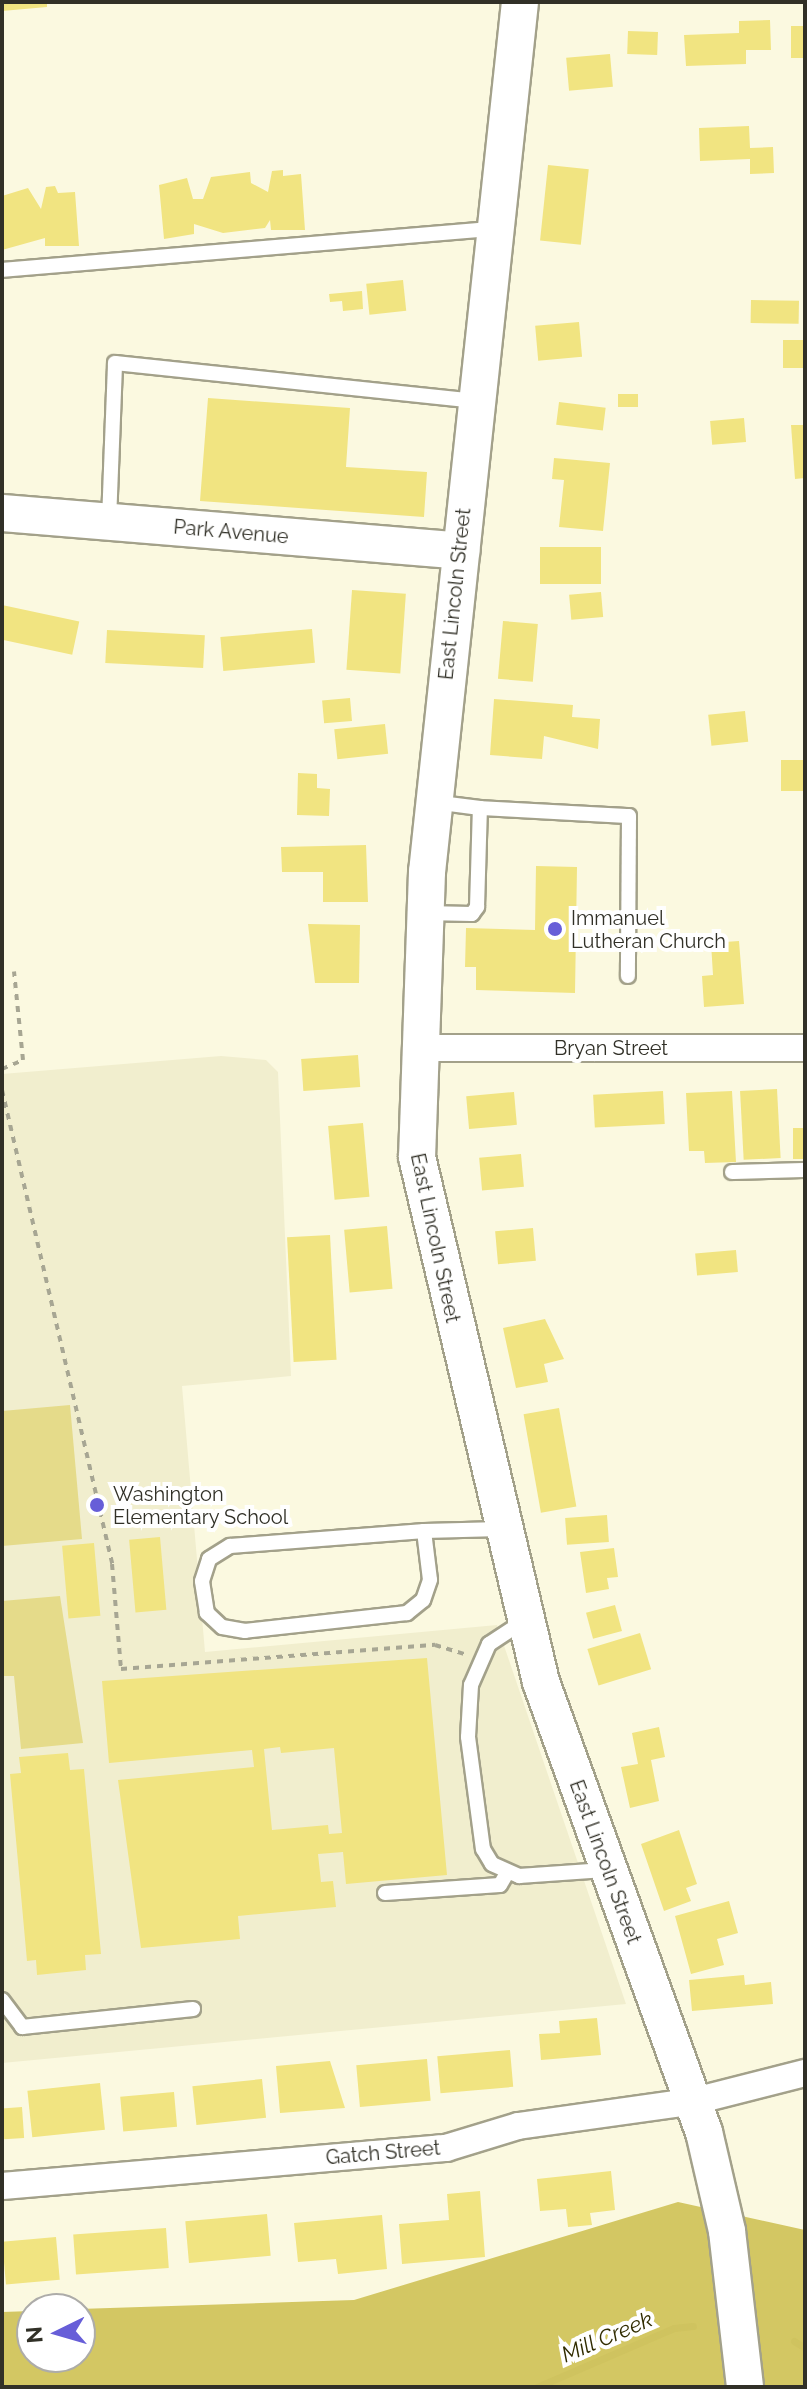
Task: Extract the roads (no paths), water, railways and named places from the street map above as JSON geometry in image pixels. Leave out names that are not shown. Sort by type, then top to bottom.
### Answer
[{"type":"street","name":"East Lincoln Street","points":[[520,2],[433,802],[416,1048],[419,1180],[524,1621],[605,1870],[695,2101],[727,2231],[745,2387]]},
{"type":"street","name":"Park Avenue","points":[[2,513],[461,551]]},
{"type":"street","name":"Bryan Street","points":[[416,1048],[805,1048]]},
{"type":"street","name":"Gatch Street","points":[[2,2186],[446,2148],[518,2126],[695,2101],[805,2073]]},
{"type":"lane","points":[[2,270],[495,229]]},
{"type":"lane","points":[[109,521],[115,363],[477,401]]},
{"type":"lane","points":[[433,802],[480,808],[629,816],[628,976]]},
{"type":"lane","points":[[424,913],[472,914],[477,907],[480,808]]},
{"type":"lane","points":[[732,1172],[805,1170]]},
{"type":"lane","points":[[424,1531],[430,1580],[423,1600],[407,1613],[245,1631],[222,1627],[207,1613],[202,1581],[209,1559],[230,1546],[424,1531],[501,1529]]},
{"type":"lane","points":[[524,1621],[480,1658],[468,1737],[476,1827],[492,1864],[507,1873],[605,1870]]},
{"type":"lane","points":[[385,1893],[500,1885],[507,1873]]},
{"type":"lane","points":[[2,2000],[22,2027],[193,2009]]},
{"type":"waterway","name":"Mill Creek","points":[[537,2387],[674,2328],[693,2326]]},
{"type":"waterway","name":"Mill Creek","points":[[794,2341],[805,2348]]},
{"type":"place","name":"Immanuel Lutheran Church","points":[[555,929]]},
{"type":"place","name":"Washington Elementary School","points":[[97,1505]]}]
